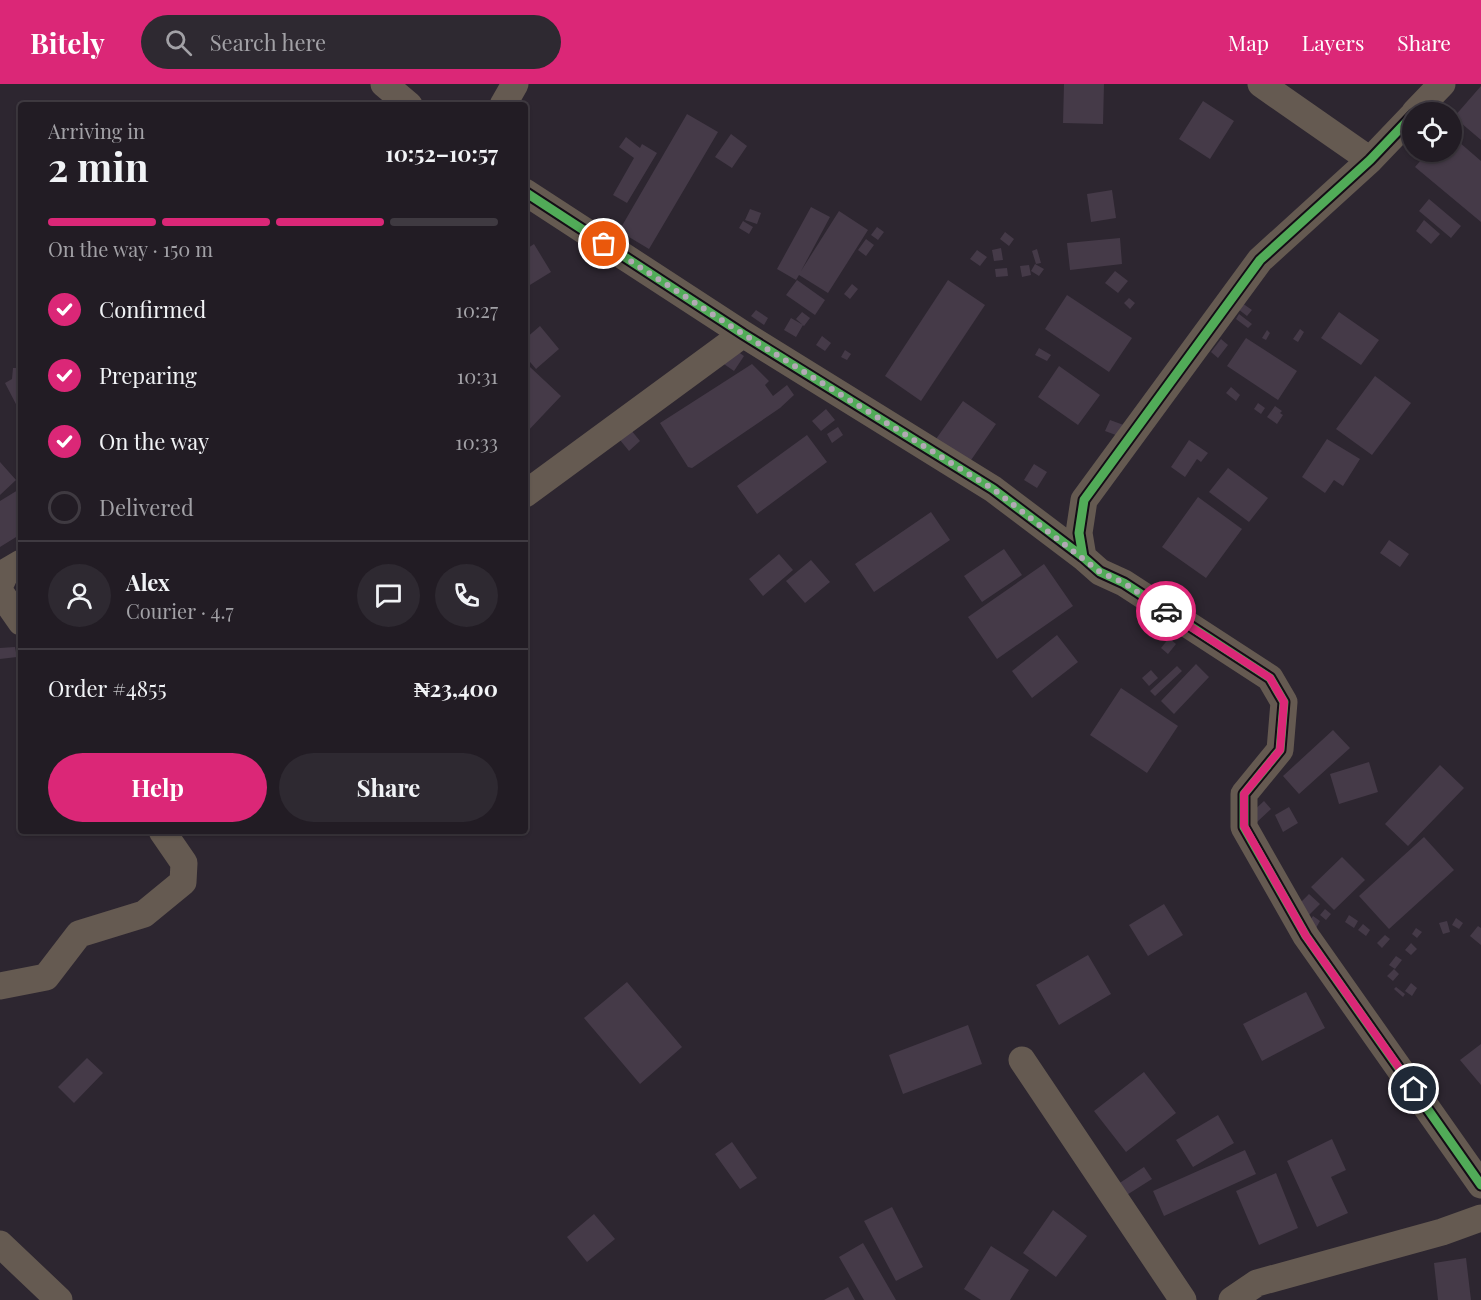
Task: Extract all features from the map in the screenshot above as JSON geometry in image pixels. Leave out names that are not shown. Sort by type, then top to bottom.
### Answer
[{"type":"street","points":[[384,84],[405,102]]},
{"type":"street","points":[[505,102],[515,84]]},
{"type":"street","points":[[1261,84],[1370,160]]},
{"type":"street","points":[[1425,102],[1442,84]]},
{"type":"street","points":[[1083,557],[1079,533],[1084,500],[1260,260],[1370,160],[1402,127]]},
{"type":"street","points":[[528,194],[743,334],[993,489],[1100,572],[1124,583],[1270,678],[1284,702],[1280,750],[1244,794],[1244,826],[1306,936],[1481,1185]]},
{"type":"street","points":[[528,492],[743,334]]},
{"type":"street","points":[[0,585],[6,572],[18,565]]},
{"type":"street","points":[[0,591],[18,618]]},
{"type":"street","points":[[0,986],[46,977],[79,934],[144,914],[183,882],[184,863],[164,834]]},
{"type":"street","points":[[1022,1060],[1183,1300]]},
{"type":"street","points":[[1232,1300],[1481,1218]]},
{"type":"street","points":[[0,1244],[58,1300]]},
{"type":"building","points":[[1064,84],[1104,84],[1103,124],[1063,123]]},
{"type":"building","points":[[1481,86],[1481,140],[1462,124],[1462,108]]},
{"type":"building","points":[[1203,101],[1234,121],[1210,159],[1179,139]]},
{"type":"building","points":[[687,114],[718,132],[649,249],[619,231]]},
{"type":"building","points":[[731,134],[747,146],[732,168],[715,157]]},
{"type":"building","points":[[626,137],[640,148],[642,144],[657,153],[627,203],[613,195],[634,158],[619,147]]},
{"type":"building","points":[[1462,145],[1481,161],[1481,222],[1415,167],[1419,162],[1462,162]]},
{"type":"building","points":[[1112,190],[1116,218],[1091,222],[1087,194]]},
{"type":"building","points":[[1429,199],[1461,226],[1451,238],[1419,211]]},
{"type":"building","points":[[811,207],[830,217],[801,271],[839,211],[868,230],[828,293],[799,275],[796,280],[777,269]]},
{"type":"building","points":[[750,209],[761,213],[757,224],[745,220]]},
{"type":"building","points":[[1424,220],[1440,234],[1431,244],[1416,231]]},
{"type":"building","points":[[743,221],[753,227],[749,234],[739,228]]},
{"type":"building","points":[[877,227],[884,232],[878,240],[871,235]]},
{"type":"building","points":[[1005,232],[1014,239],[1009,246],[1000,239]]},
{"type":"building","points":[[1120,238],[1122,264],[1070,270],[1067,243]]},
{"type":"building","points":[[866,239],[874,245],[866,256],[858,250]]},
{"type":"building","points":[[534,244],[551,272],[528,286],[528,248]]},
{"type":"building","points":[[1001,248],[1003,260],[994,261],[992,250]]},
{"type":"building","points":[[1037,249],[1041,263],[1036,264],[1032,251]]},
{"type":"building","points":[[977,250],[987,257],[980,266],[970,259]]},
{"type":"building","points":[[1035,264],[1044,269],[1039,276],[1031,271]]},
{"type":"building","points":[[1029,265],[1031,275],[1022,277],[1020,266]]},
{"type":"building","points":[[1007,268],[1008,276],[996,277],[995,269]]},
{"type":"building","points":[[1115,271],[1128,281],[1118,293],[1105,283]]},
{"type":"building","points":[[797,280],[825,300],[815,315],[786,295]]},
{"type":"building","points":[[948,280],[985,305],[921,401],[885,376]]},
{"type":"building","points":[[852,284],[858,289],[850,299],[844,294]]},
{"type":"building","points":[[1067,295],[1132,338],[1109,372],[1045,329]]},
{"type":"building","points":[[1129,298],[1135,303],[1130,309],[1124,303]]},
{"type":"building","points":[[1242,303],[1252,310],[1247,316],[1238,309]]},
{"type":"building","points":[[756,310],[768,318],[764,325],[751,316]]},
{"type":"building","points":[[802,312],[810,318],[804,326],[796,319]]},
{"type":"building","points":[[1339,312],[1379,340],[1361,365],[1321,338]]},
{"type":"building","points":[[1239,314],[1252,324],[1248,328],[1236,319]]},
{"type":"building","points":[[791,318],[803,325],[796,337],[784,330]]},
{"type":"building","points":[[540,326],[559,349],[536,369],[528,360],[528,336]]},
{"type":"building","points":[[1300,329],[1304,332],[1298,342],[1293,339]]},
{"type":"building","points":[[1267,330],[1270,333],[1266,340],[1262,338]]},
{"type":"building","points":[[822,336],[831,343],[825,351],[816,345]]},
{"type":"building","points":[[1246,338],[1297,371],[1278,400],[1227,366]]},
{"type":"building","points":[[1221,339],[1228,345],[1218,358],[1211,352]]},
{"type":"building","points":[[730,346],[744,356],[734,371],[721,362]]},
{"type":"building","points":[[1039,348],[1051,355],[1047,361],[1035,355]]},
{"type":"building","points":[[845,350],[851,354],[847,360],[841,357]]},
{"type":"building","points":[[752,364],[769,381],[765,385],[773,396],[787,385],[794,395],[780,408],[692,468],[688,467],[660,423]]},
{"type":"building","points":[[1059,366],[1100,395],[1078,425],[1038,397]]},
{"type":"building","points":[[530,367],[561,396],[528,431],[528,369]]},
{"type":"building","points":[[13,368],[18,368],[18,408],[5,383],[12,379]]},
{"type":"building","points":[[1375,376],[1411,403],[1372,455],[1336,429]]},
{"type":"building","points":[[1231,387],[1240,395],[1236,401],[1226,393]]},
{"type":"building","points":[[963,401],[996,424],[969,463],[936,439]]},
{"type":"building","points":[[1258,403],[1265,408],[1261,414],[1254,409]]},
{"type":"building","points":[[1275,406],[1282,411],[1280,413],[1283,415],[1277,424],[1267,417]]},
{"type":"building","points":[[826,409],[835,420],[821,431],[812,421]]},
{"type":"building","points":[[1110,420],[1129,427],[1124,438],[1105,431]]},
{"type":"building","points":[[838,427],[843,435],[832,443],[827,434]]},
{"type":"building","points":[[631,430],[640,441],[629,451],[620,440]]},
{"type":"building","points":[[807,435],[827,462],[757,514],[737,486]]},
{"type":"building","points":[[1327,439],[1360,459],[1343,486],[1334,480],[1325,493],[1302,477]]},
{"type":"building","points":[[1189,440],[1208,453],[1201,462],[1197,459],[1185,477],[1171,467]]},
{"type":"building","points":[[0,462],[16,480],[0,495]]},
{"type":"building","points":[[1034,464],[1047,472],[1037,488],[1024,480]]},
{"type":"building","points":[[1228,468],[1268,498],[1249,522],[1209,492]]},
{"type":"building","points":[[18,490],[18,536],[0,547],[0,501]]},
{"type":"building","points":[[1198,497],[1242,529],[1206,578],[1162,547]]},
{"type":"building","points":[[931,512],[950,540],[874,592],[855,564]]},
{"type":"building","points":[[1389,540],[1409,554],[1400,567],[1380,553]]},
{"type":"building","points":[[1004,549],[1022,575],[982,602],[964,576]]},
{"type":"building","points":[[779,554],[793,570],[763,596],[749,579]]},
{"type":"building","points":[[811,560],[830,582],[805,603],[786,581]]},
{"type":"building","points":[[1044,564],[1073,606],[997,659],[968,617]]},
{"type":"building","points":[[1057,635],[1078,662],[1032,698],[1012,671]]},
{"type":"building","points":[[1169,638],[1176,644],[1168,654],[1161,648]]},
{"type":"building","points":[[15,647],[17,657],[0,659],[0,648]]},
{"type":"building","points":[[1196,664],[1209,677],[1174,714],[1161,701]]},
{"type":"building","points":[[1177,666],[1182,671],[1155,696],[1150,691]]},
{"type":"building","points":[[1151,670],[1158,678],[1149,686],[1142,678]]},
{"type":"building","points":[[1121,688],[1178,726],[1147,773],[1090,735]]},
{"type":"building","points":[[1333,730],[1350,748],[1299,794],[1283,776]]},
{"type":"building","points":[[1369,762],[1378,792],[1339,804],[1330,774]]},
{"type":"building","points":[[1440,765],[1464,788],[1408,846],[1385,824]]},
{"type":"building","points":[[1264,801],[1271,809],[1257,822],[1250,814]]},
{"type":"building","points":[[1289,807],[1298,823],[1283,832],[1275,815]]},
{"type":"building","points":[[1424,837],[1454,870],[1389,929],[1359,896]]},
{"type":"building","points":[[1342,857],[1365,880],[1334,910],[1311,887]]},
{"type":"building","points":[[1309,894],[1320,904],[1306,918],[1296,907]]},
{"type":"building","points":[[1164,904],[1183,935],[1148,956],[1129,925]]},
{"type":"building","points":[[1325,909],[1331,914],[1326,920],[1320,915]]},
{"type":"building","points":[[1349,915],[1358,921],[1354,928],[1345,922]]},
{"type":"building","points":[[1313,916],[1320,921],[1316,928],[1308,923]]},
{"type":"building","points":[[1456,918],[1463,923],[1459,929],[1452,925]]},
{"type":"building","points":[[1447,921],[1450,932],[1443,934],[1439,923]]},
{"type":"building","points":[[1363,924],[1370,930],[1366,936],[1358,930]]},
{"type":"building","points":[[1478,926],[1481,928],[1481,945],[1470,936]]},
{"type":"building","points":[[1416,928],[1422,932],[1417,938],[1412,934]]},
{"type":"building","points":[[1385,935],[1390,939],[1382,948],[1377,943]]},
{"type":"building","points":[[1411,943],[1417,949],[1411,955],[1405,950]]},
{"type":"building","points":[[1088,955],[1111,994],[1059,1025],[1036,985]]},
{"type":"building","points":[[1396,956],[1402,960],[1395,969],[1389,965]]},
{"type":"building","points":[[1394,969],[1399,974],[1393,981],[1387,976]]},
{"type":"building","points":[[627,982],[682,1047],[640,1084],[584,1018]]},
{"type":"building","points":[[1411,983],[1417,988],[1412,996],[1405,991]]},
{"type":"building","points":[[1396,987],[1405,994],[1403,997],[1394,989]]},
{"type":"building","points":[[1306,992],[1325,1028],[1262,1061],[1243,1024]]},
{"type":"building","points":[[968,1025],[982,1064],[903,1094],[889,1055]]},
{"type":"building","points":[[1481,1044],[1481,1085],[1460,1060]]},
{"type":"building","points":[[87,1058],[103,1073],[74,1103],[58,1087]]},
{"type":"building","points":[[1144,1072],[1176,1113],[1126,1152],[1094,1111]]},
{"type":"building","points":[[1218,1115],[1234,1143],[1193,1167],[1176,1140]]},
{"type":"building","points":[[1332,1139],[1346,1170],[1331,1177],[1348,1213],[1317,1227],[1287,1161]]},
{"type":"building","points":[[732,1142],[757,1178],[740,1189],[715,1154]]},
{"type":"building","points":[[1245,1150],[1256,1174],[1164,1216],[1153,1191]]},
{"type":"building","points":[[1144,1167],[1152,1179],[1122,1198],[1115,1186]]},
{"type":"building","points":[[1276,1173],[1298,1228],[1259,1245],[1236,1191]]},
{"type":"building","points":[[892,1207],[923,1267],[896,1281],[864,1221]]},
{"type":"building","points":[[1053,1210],[1087,1236],[1056,1277],[1023,1253]]},
{"type":"building","points":[[594,1214],[615,1239],[587,1262],[567,1237]]},
{"type":"building","points":[[863,1243],[896,1300],[864,1300],[839,1257]]},
{"type":"building","points":[[991,1246],[1029,1270],[1010,1300],[981,1300],[964,1289]]},
{"type":"building","points":[[1466,1258],[1471,1300],[1438,1300],[1434,1263]]},
{"type":"building","points":[[848,1287],[855,1300],[824,1300]]},
{"type":"cycle path","points":[[1402,127],[1370,160],[1260,260],[1084,500],[1079,533],[1083,557],[1100,572],[1124,583],[1270,678],[1284,702],[1280,750],[1244,794],[1244,827],[1306,936],[1481,1185]]},
{"type":"cycle path","points":[[528,194],[743,334],[993,489],[1083,557]]},
{"type":"way so far","points":[[604,244],[743,334],[993,489],[1100,572],[1124,583],[1166,611]]},
{"type":"route","points":[[1166,611],[1270,678],[1284,702],[1280,750],[1244,794],[1244,826],[1306,936],[1414,1089]]}]
